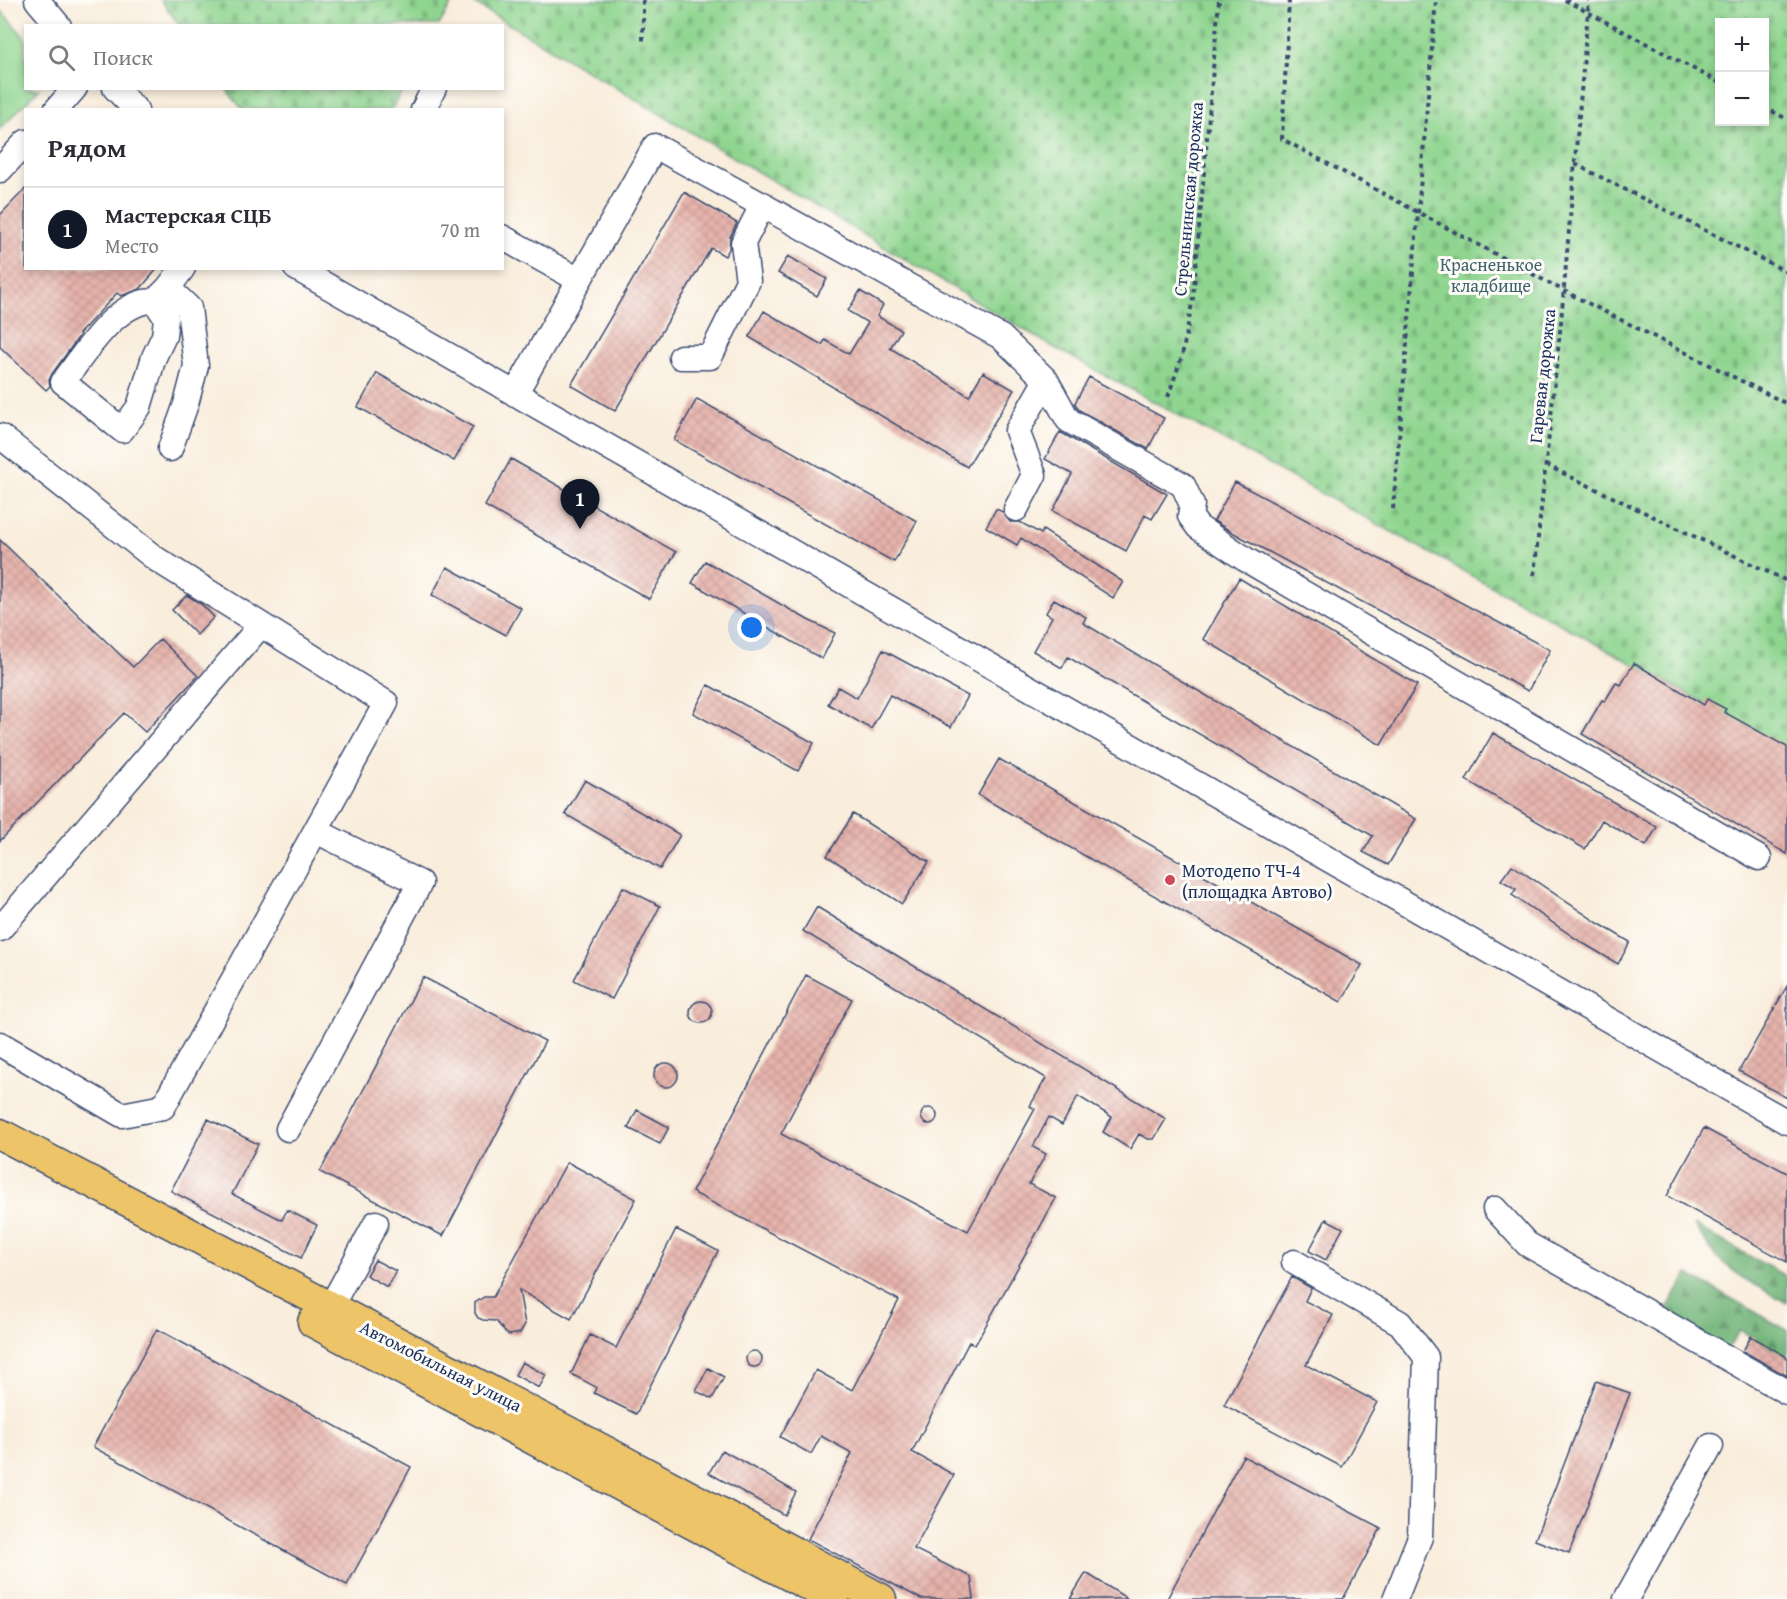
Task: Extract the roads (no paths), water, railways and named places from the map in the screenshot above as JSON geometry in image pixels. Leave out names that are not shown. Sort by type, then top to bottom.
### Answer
[{"type":"main road","name":"Автомобильная улица","points":[[0,1134],[592,1444],[881,1599]]},
{"type":"main road","name":"Автомобильная улица","points":[[0,1156],[834,1599]]},
{"type":"lane","points":[[37,0],[56,24]]},
{"type":"lane","points":[[58,108],[73,90]]},
{"type":"lane","points":[[118,90],[134,108]]},
{"type":"lane","points":[[424,108],[433,90]]},
{"type":"lane","points":[[0,170],[24,144]]},
{"type":"lane","points":[[515,394],[655,146],[1001,338],[1046,380],[1068,420],[1183,485],[1192,505],[1190,516],[1198,527],[1245,559],[1759,858]]},
{"type":"lane","points":[[681,357],[710,357],[748,281],[743,243],[763,204]]},
{"type":"lane","points":[[504,238],[579,280]]},
{"type":"lane","points":[[161,295],[166,318],[164,336],[154,357],[139,407],[123,430],[63,382],[105,326],[128,308],[143,300],[161,295],[181,270]]},
{"type":"lane","points":[[303,270],[332,278],[515,394],[1787,1122]]},
{"type":"lane","points":[[161,295],[189,308],[196,366],[186,404],[170,449]]},
{"type":"lane","points":[[1016,509],[1034,475],[1017,431],[1046,380]]},
{"type":"lane","points":[[0,436],[156,559],[386,703],[163,1107],[122,1115],[0,1044]]},
{"type":"lane","points":[[0,929],[261,625]]},
{"type":"lane","points":[[288,1129],[420,883],[316,831]]},
{"type":"lane","points":[[1495,1209],[1527,1244],[1787,1392]]},
{"type":"lane","points":[[330,1308],[376,1222]]},
{"type":"lane","points":[[1294,1262],[1400,1323],[1426,1357],[1420,1537],[1395,1599]]},
{"type":"lane","points":[[1626,1599],[1711,1446]]},
{"type":"place","name":"Мастерская СЦБ","points":[[580,529]]},
{"type":"place","name":"Мотодепо ТЧ-4 (площадка Автово)","points":[[1170,880]]},
{"type":"park label","name":"Красненькое кладбище","points":[[1491,274]]}]
